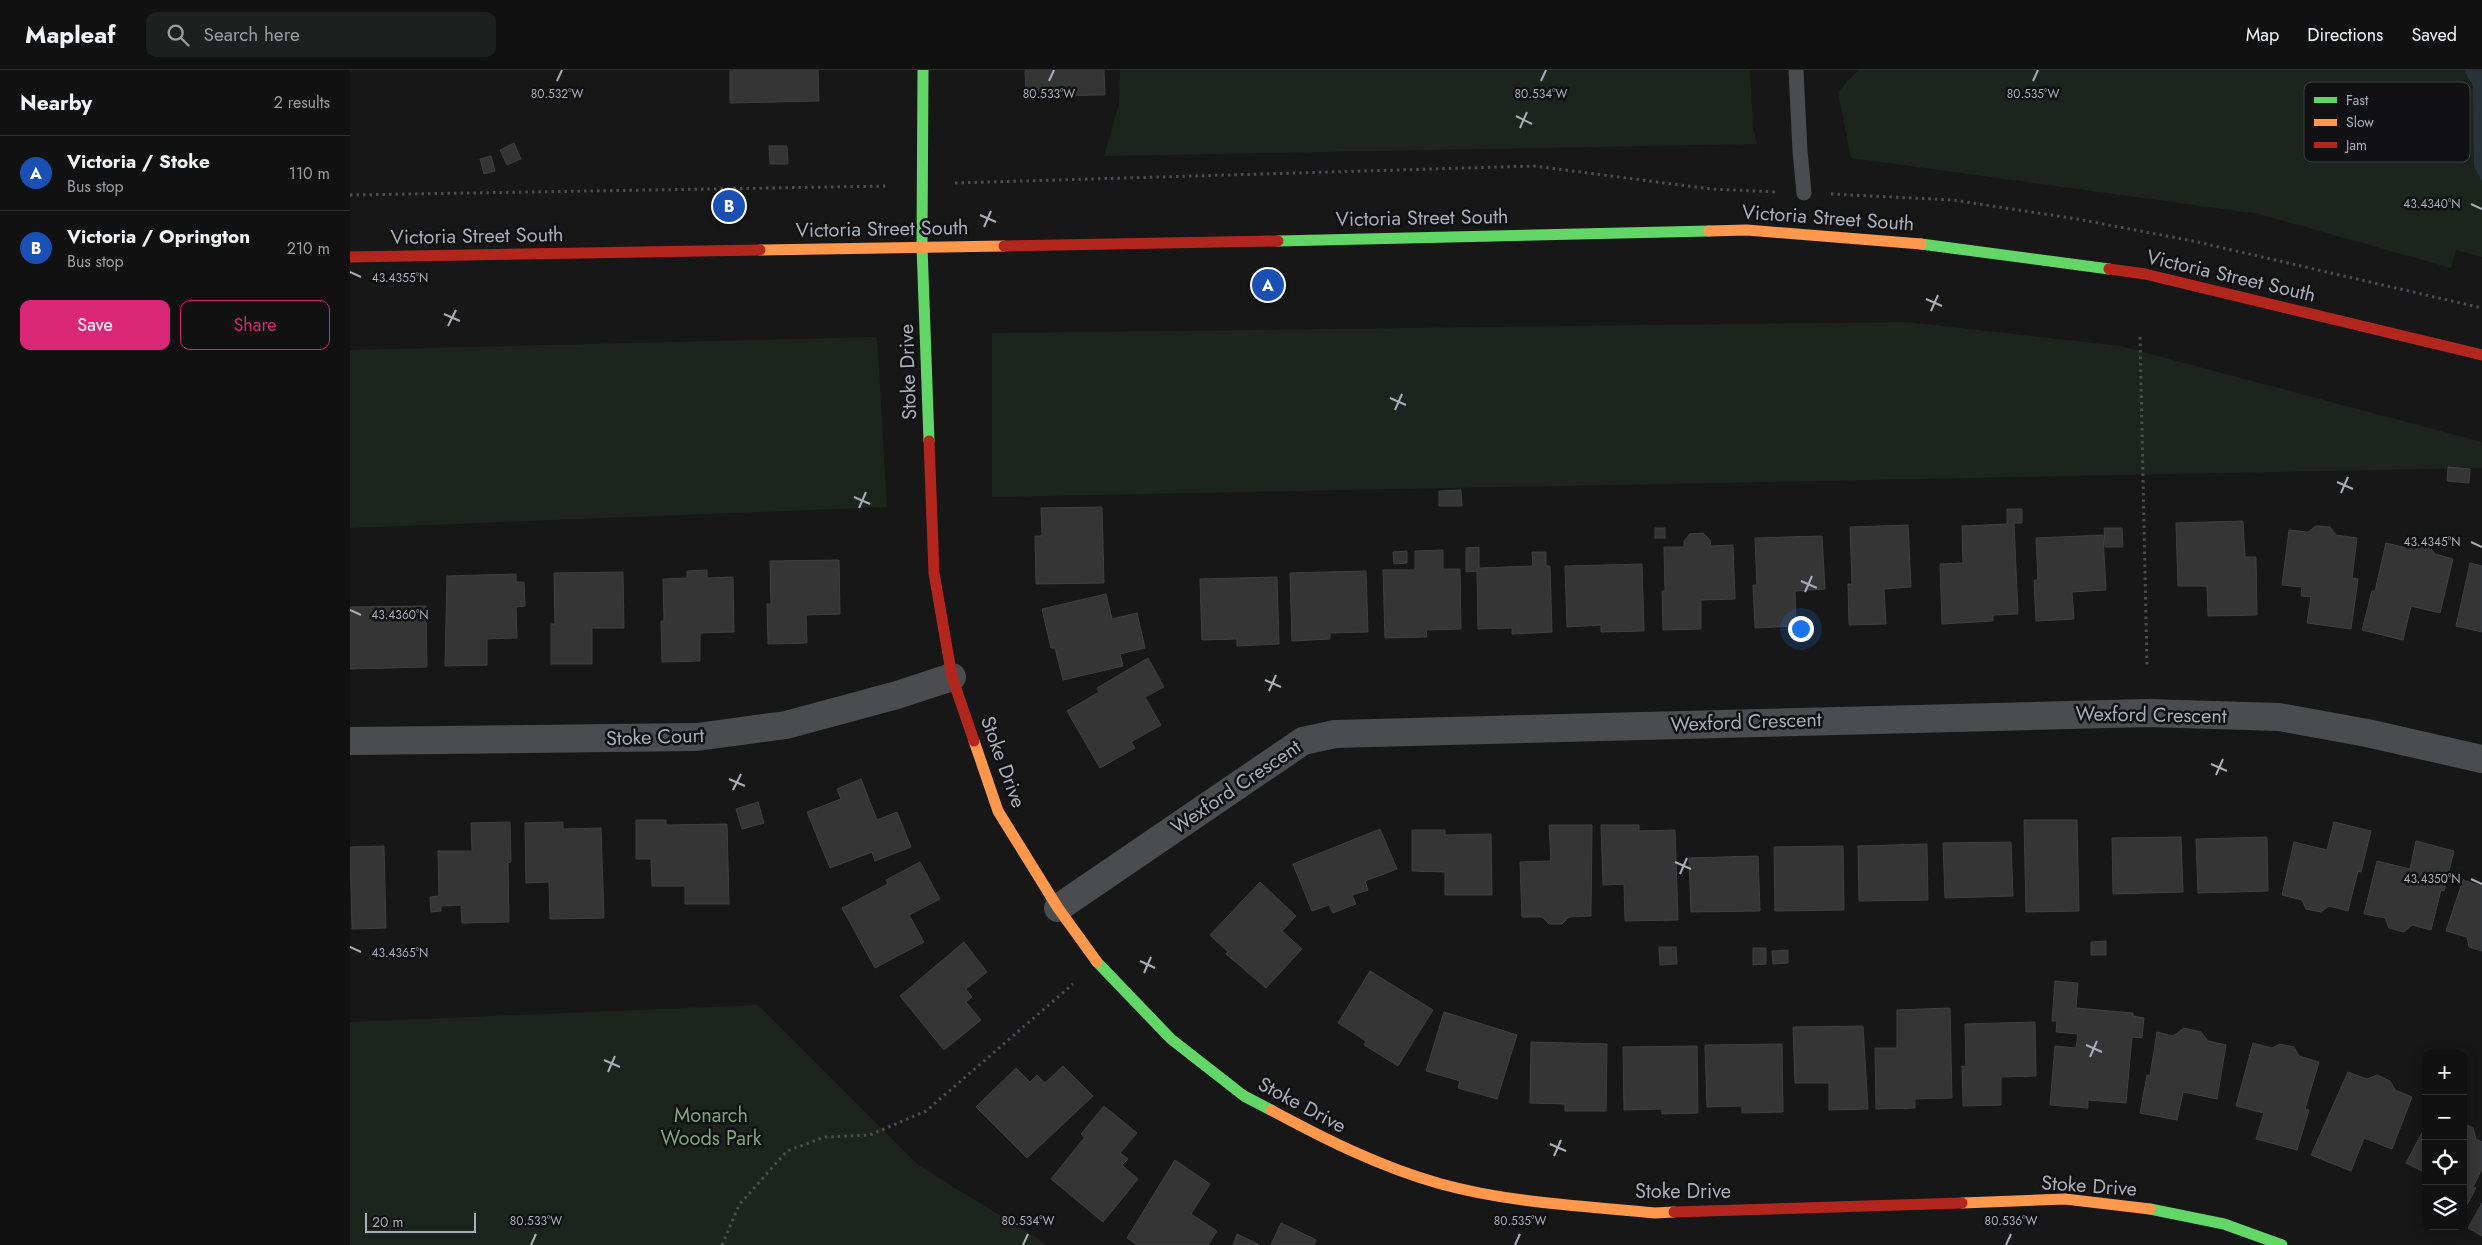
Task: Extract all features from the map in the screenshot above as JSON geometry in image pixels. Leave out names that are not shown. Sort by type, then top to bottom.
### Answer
[{"type":"street","name":"Stoke Drive","points":[[923,70],[922,246],[934,573],[952,676],[998,811],[1058,908],[1102,969],[1171,1039],[1244,1096],[1348,1151],[1441,1184],[1527,1200],[1655,1213],[2065,1199],[2155,1210],[2224,1224],[2282,1245]]},
{"type":"street","name":"Victoria Street South","points":[[350,258],[922,246],[1079,245],[1747,230],[1940,245],[2145,274],[2482,354]]},
{"type":"street","name":"Stoke Court","points":[[350,741],[697,737],[786,725],[897,695],[952,676]]},
{"type":"street","name":"Wexford Crescent","points":[[1058,908],[1303,741],[1335,734],[2147,713],[2279,717],[2367,733],[2482,760]]},
{"type":"lane","points":[[1796,70],[1804,193]]},
{"type":"path","points":[[350,194],[890,186]]},
{"type":"path","points":[[2140,337],[2147,665]]},
{"type":"path","points":[[722,1245],[739,1205],[787,1151],[825,1137],[870,1135],[926,1111],[1077,981]]},
{"type":"green space","points":[[1120,70],[1750,70],[1753,129],[1757,144],[1104,156],[1119,104]]},
{"type":"green space","points":[[1858,70],[2482,70],[2482,257],[2456,250],[2451,268],[2259,214],[1851,158],[1838,92]]},
{"type":"green space","points":[[1907,322],[2120,346],[2482,442],[2482,468],[992,497],[992,333]]},
{"type":"green space","points":[[877,337],[887,507],[350,528],[350,350]]},
{"type":"green space","name":"Monarch Woods Park","points":[[758,1005],[918,1165],[1048,1245],[350,1245],[350,1022]]},
{"type":"shaded area","points":[[2464,70],[2482,70],[2482,181],[2474,166],[2473,86]]},
{"type":"building","points":[[730,70],[818,70],[819,101],[730,103]]},
{"type":"building","points":[[1025,70],[1104,70],[1105,95],[1026,96]]},
{"type":"building","points":[[514,143],[521,159],[507,165],[500,150]]},
{"type":"building","points":[[769,146],[787,146],[788,164],[770,164]]},
{"type":"building","points":[[491,156],[495,171],[484,174],[480,159]]},
{"type":"building","points":[[2448,467],[2470,469],[2469,483],[2447,481]]},
{"type":"building","points":[[1461,490],[1462,506],[1439,506],[1439,491]]},
{"type":"building","points":[[1102,507],[1104,583],[1036,584],[1035,536],[1042,536],[1041,508]]},
{"type":"building","points":[[2007,509],[2022,509],[2022,523],[2014,523],[2018,614],[1993,615],[1993,621],[1942,624],[1940,564],[1963,563],[1962,526],[2007,524]]},
{"type":"building","points":[[2243,521],[2245,557],[2256,557],[2257,615],[2208,616],[2207,586],[2178,586],[2176,523]]},
{"type":"building","points":[[1908,525],[1911,587],[1884,589],[1886,624],[1849,625],[1848,584],[1852,584],[1850,527]]},
{"type":"building","points":[[2316,526],[2330,527],[2336,535],[2357,538],[2352,578],[2358,579],[2351,629],[2307,623],[2311,597],[2301,596],[2302,587],[2282,585],[2289,530],[2308,532]]},
{"type":"building","points":[[1655,528],[1665,528],[1665,538],[1655,538]]},
{"type":"building","points":[[2104,528],[2122,528],[2123,547],[2105,547]]},
{"type":"building","points":[[1703,533],[1710,540],[1711,546],[1733,545],[1735,599],[1701,600],[1701,629],[1663,630],[1662,591],[1665,591],[1664,547],[1684,547],[1684,541],[1690,534]]},
{"type":"building","points":[[2103,535],[2106,590],[2072,592],[2074,619],[2036,621],[2034,580],[2038,580],[2036,538]]},
{"type":"building","points":[[1822,536],[1825,589],[1795,591],[1796,626],[1755,628],[1753,585],[1757,585],[1755,538]]},
{"type":"building","points":[[2386,543],[2407,548],[2415,543],[2429,546],[2435,554],[2453,559],[2440,613],[2411,606],[2403,640],[2362,630],[2372,591],[2375,591]]},
{"type":"building","points":[[1479,547],[1479,568],[1533,566],[1532,552],[1546,552],[1546,566],[1550,566],[1552,632],[1512,634],[1512,628],[1478,629],[1477,571],[1466,572],[1466,548]]},
{"type":"building","points":[[1443,550],[1443,569],[1460,569],[1461,629],[1426,630],[1427,637],[1385,638],[1383,570],[1415,570],[1415,551]]},
{"type":"building","points":[[1407,551],[1407,563],[1394,564],[1393,552]]},
{"type":"building","points":[[839,560],[840,614],[806,615],[807,643],[768,644],[767,604],[771,604],[770,561]]},
{"type":"building","points":[[2470,563],[2482,566],[2482,632],[2456,626]]},
{"type":"building","points":[[1642,564],[1644,631],[1601,632],[1601,625],[1567,627],[1565,566]]},
{"type":"building","points":[[707,570],[707,578],[733,577],[734,632],[700,633],[700,661],[662,662],[661,621],[664,621],[663,579],[687,578],[687,571]]},
{"type":"building","points":[[1366,571],[1368,632],[1330,633],[1330,639],[1292,641],[1290,573]]},
{"type":"building","points":[[623,572],[624,628],[592,628],[592,664],[551,664],[551,624],[555,624],[554,573]]},
{"type":"building","points":[[516,574],[516,582],[524,582],[525,606],[516,607],[517,638],[487,639],[487,665],[445,666],[447,576]]},
{"type":"building","points":[[1277,577],[1279,644],[1237,646],[1237,639],[1202,640],[1200,579]]},
{"type":"building","points":[[1106,594],[1112,619],[1137,613],[1145,648],[1120,654],[1123,666],[1063,680],[1055,648],[1051,648],[1042,609]]},
{"type":"building","points":[[426,606],[427,667],[350,669],[350,607]]},
{"type":"building","points":[[1148,658],[1164,687],[1145,697],[1161,725],[1131,742],[1135,748],[1100,768],[1067,711],[1099,692],[1097,688]]},
{"type":"building","points":[[861,779],[877,820],[897,812],[911,847],[875,861],[872,852],[830,868],[807,812],[841,799],[837,789]]},
{"type":"building","points":[[758,802],[764,823],[742,829],[736,809]]},
{"type":"building","points":[[636,820],[666,820],[666,825],[727,824],[729,904],[685,904],[685,886],[652,886],[651,859],[636,859]]},
{"type":"building","points":[[2024,820],[2077,820],[2079,911],[2026,912]]},
{"type":"building","points":[[510,822],[511,862],[508,863],[509,922],[462,923],[461,905],[441,906],[441,911],[431,912],[430,897],[439,896],[438,851],[472,851],[471,823]]},
{"type":"building","points":[[563,822],[563,829],[601,828],[604,918],[550,919],[549,882],[526,883],[525,823]]},
{"type":"building","points":[[2334,822],[2371,831],[2361,872],[2358,871],[2348,911],[2329,906],[2321,912],[2306,909],[2302,900],[2282,895],[2294,842],[2327,850]]},
{"type":"building","points":[[1549,825],[1592,825],[1591,916],[1569,917],[1562,924],[1549,924],[1542,917],[1522,917],[1520,862],[1551,861]]},
{"type":"building","points":[[1601,825],[1639,825],[1639,831],[1675,830],[1678,920],[1625,921],[1624,884],[1603,885]]},
{"type":"building","points":[[1380,829],[1397,869],[1365,881],[1368,890],[1352,895],[1356,904],[1333,913],[1329,905],[1312,911],[1293,864]]},
{"type":"building","points":[[1412,830],[1445,830],[1445,835],[1491,834],[1492,895],[1445,895],[1445,872],[1412,871]]},
{"type":"building","points":[[2181,837],[2183,892],[2113,894],[2112,838]]},
{"type":"building","points":[[2267,837],[2268,891],[2198,893],[2196,839]]},
{"type":"building","points":[[2416,841],[2454,851],[2444,891],[2441,890],[2431,930],[2412,925],[2404,932],[2389,928],[2385,918],[2364,914],[2377,861],[2410,869]]},
{"type":"building","points":[[2011,842],[2013,896],[1945,898],[1943,843]]},
{"type":"building","points":[[1927,844],[1928,900],[1859,901],[1858,846]]},
{"type":"building","points":[[384,846],[386,928],[352,929],[350,847]]},
{"type":"building","points":[[1843,846],[1844,910],[1775,911],[1774,847]]},
{"type":"building","points":[[1758,856],[1760,911],[1691,912],[1689,858]]},
{"type":"building","points":[[920,862],[940,899],[909,915],[924,942],[875,968],[842,908],[888,884],[886,880]]},
{"type":"building","points":[[2463,880],[2482,886],[2482,951],[2469,947],[2467,937],[2446,931]]},
{"type":"building","points":[[1260,882],[1296,916],[1282,931],[1302,949],[1266,988],[1226,954],[1228,952],[1210,935]]},
{"type":"building","points":[[2106,941],[2106,955],[2091,955],[2091,942]]},
{"type":"building","points":[[964,942],[987,972],[966,989],[972,997],[966,1002],[981,1020],[944,1050],[900,996]]},
{"type":"building","points":[[1659,947],[1676,947],[1677,964],[1660,965]]},
{"type":"building","points":[[1753,948],[1766,948],[1766,964],[1753,965]]},
{"type":"building","points":[[1788,950],[1788,963],[1773,964],[1772,951]]},
{"type":"building","points":[[1370,971],[1433,1010],[1398,1066],[1364,1045],[1366,1041],[1338,1023]]},
{"type":"building","points":[[2055,981],[2078,983],[2076,1008],[2133,1013],[2133,1016],[2144,1018],[2142,1038],[2132,1037],[2126,1103],[2088,1100],[2088,1108],[2050,1105],[2055,1046],[2076,1048],[2078,1034],[2056,1032],[2057,1021],[2052,1021]]},
{"type":"building","points":[[1950,1008],[1952,1098],[1915,1099],[1915,1108],[1876,1109],[1875,1048],[1897,1048],[1897,1010]]},
{"type":"building","points":[[1444,1012],[1517,1035],[1497,1099],[1458,1088],[1460,1081],[1426,1071]]},
{"type":"building","points":[[2035,1022],[2036,1076],[2001,1077],[2001,1105],[1963,1106],[1962,1066],[1966,1067],[1965,1024]]},
{"type":"building","points":[[1863,1026],[1868,1109],[1829,1110],[1829,1083],[1795,1083],[1793,1027]]},
{"type":"building","points":[[2184,1028],[2201,1032],[2208,1041],[2226,1045],[2217,1099],[2183,1092],[2177,1120],[2140,1113],[2147,1075],[2150,1076],[2157,1032],[2173,1036]]},
{"type":"building","points":[[1531,1042],[1607,1044],[1606,1111],[1565,1111],[1565,1104],[1530,1103]]},
{"type":"building","points":[[2253,1043],[2272,1048],[2280,1044],[2294,1047],[2299,1056],[2319,1062],[2305,1109],[2309,1110],[2297,1150],[2256,1139],[2264,1113],[2236,1106]]},
{"type":"building","points":[[1782,1044],[1783,1112],[1742,1113],[1742,1106],[1707,1107],[1705,1045]]},
{"type":"building","points":[[1697,1046],[1698,1113],[1662,1114],[1662,1109],[1624,1110],[1623,1047]]},
{"type":"building","points":[[1063,1066],[1093,1096],[1027,1158],[976,1107],[1016,1068],[1030,1082],[1037,1075],[1045,1083]]},
{"type":"building","points":[[2348,1072],[2367,1079],[2377,1075],[2390,1081],[2395,1090],[2412,1097],[2392,1149],[2364,1138],[2351,1171],[2311,1155]]},
{"type":"building","points":[[1104,1106],[1137,1133],[1120,1153],[1128,1159],[1122,1165],[1138,1179],[1103,1222],[1051,1179],[1085,1137],[1081,1134]]},
{"type":"building","points":[[2467,1125],[2473,1128],[2476,1139],[2482,1142],[2482,1169],[2473,1187],[2476,1188],[2467,1205]]},
{"type":"building","points":[[2422,1133],[2422,1171],[2406,1163]]},
{"type":"building","points":[[1175,1160],[1210,1184],[1191,1214],[1217,1231],[1208,1245],[1137,1245],[1127,1238]]},
{"type":"building","points":[[2482,1203],[2482,1236],[2468,1228]]},
{"type":"building","points":[[1281,1223],[1316,1240],[1314,1245],[1271,1245]]},
{"type":"building","points":[[1237,1234],[1260,1245],[1233,1245]]},
{"type":"traffic: fast","points":[[923,70],[922,246],[929,441]]},
{"type":"traffic: fast","points":[[1278,241],[1709,231]]},
{"type":"traffic: fast","points":[[1921,244],[2109,269]]},
{"type":"traffic: fast","points":[[1097,962],[1171,1039],[1244,1096],[1271,1110]]},
{"type":"traffic: fast","points":[[2150,1209],[2224,1224],[2282,1245]]},
{"type":"traffic: slow","points":[[1709,231],[1747,230],[1921,244]]},
{"type":"traffic: slow","points":[[760,250],[1004,246]]},
{"type":"traffic: slow","points":[[974,741],[998,811],[1058,908],[1097,962]]},
{"type":"traffic: slow","points":[[1271,1110],[1332,1142],[1375,1161],[1441,1184],[1520,1200],[1655,1213],[1674,1212]]},
{"type":"traffic: slow","points":[[1962,1203],[2065,1199],[2150,1209]]},
{"type":"traffic: jam","points":[[1004,246],[1278,241]]},
{"type":"traffic: jam","points":[[350,257],[760,250]]},
{"type":"traffic: jam","points":[[2109,269],[2145,274],[2482,355]]},
{"type":"traffic: jam","points":[[929,441],[934,573],[952,677],[974,741]]},
{"type":"traffic: jam","points":[[1674,1212],[1962,1203]]},
{"type":"place","name":"Victoria / Oprington","points":[[729,206]]},
{"type":"place","name":"Victoria / Stoke","points":[[1268,285]]}]
